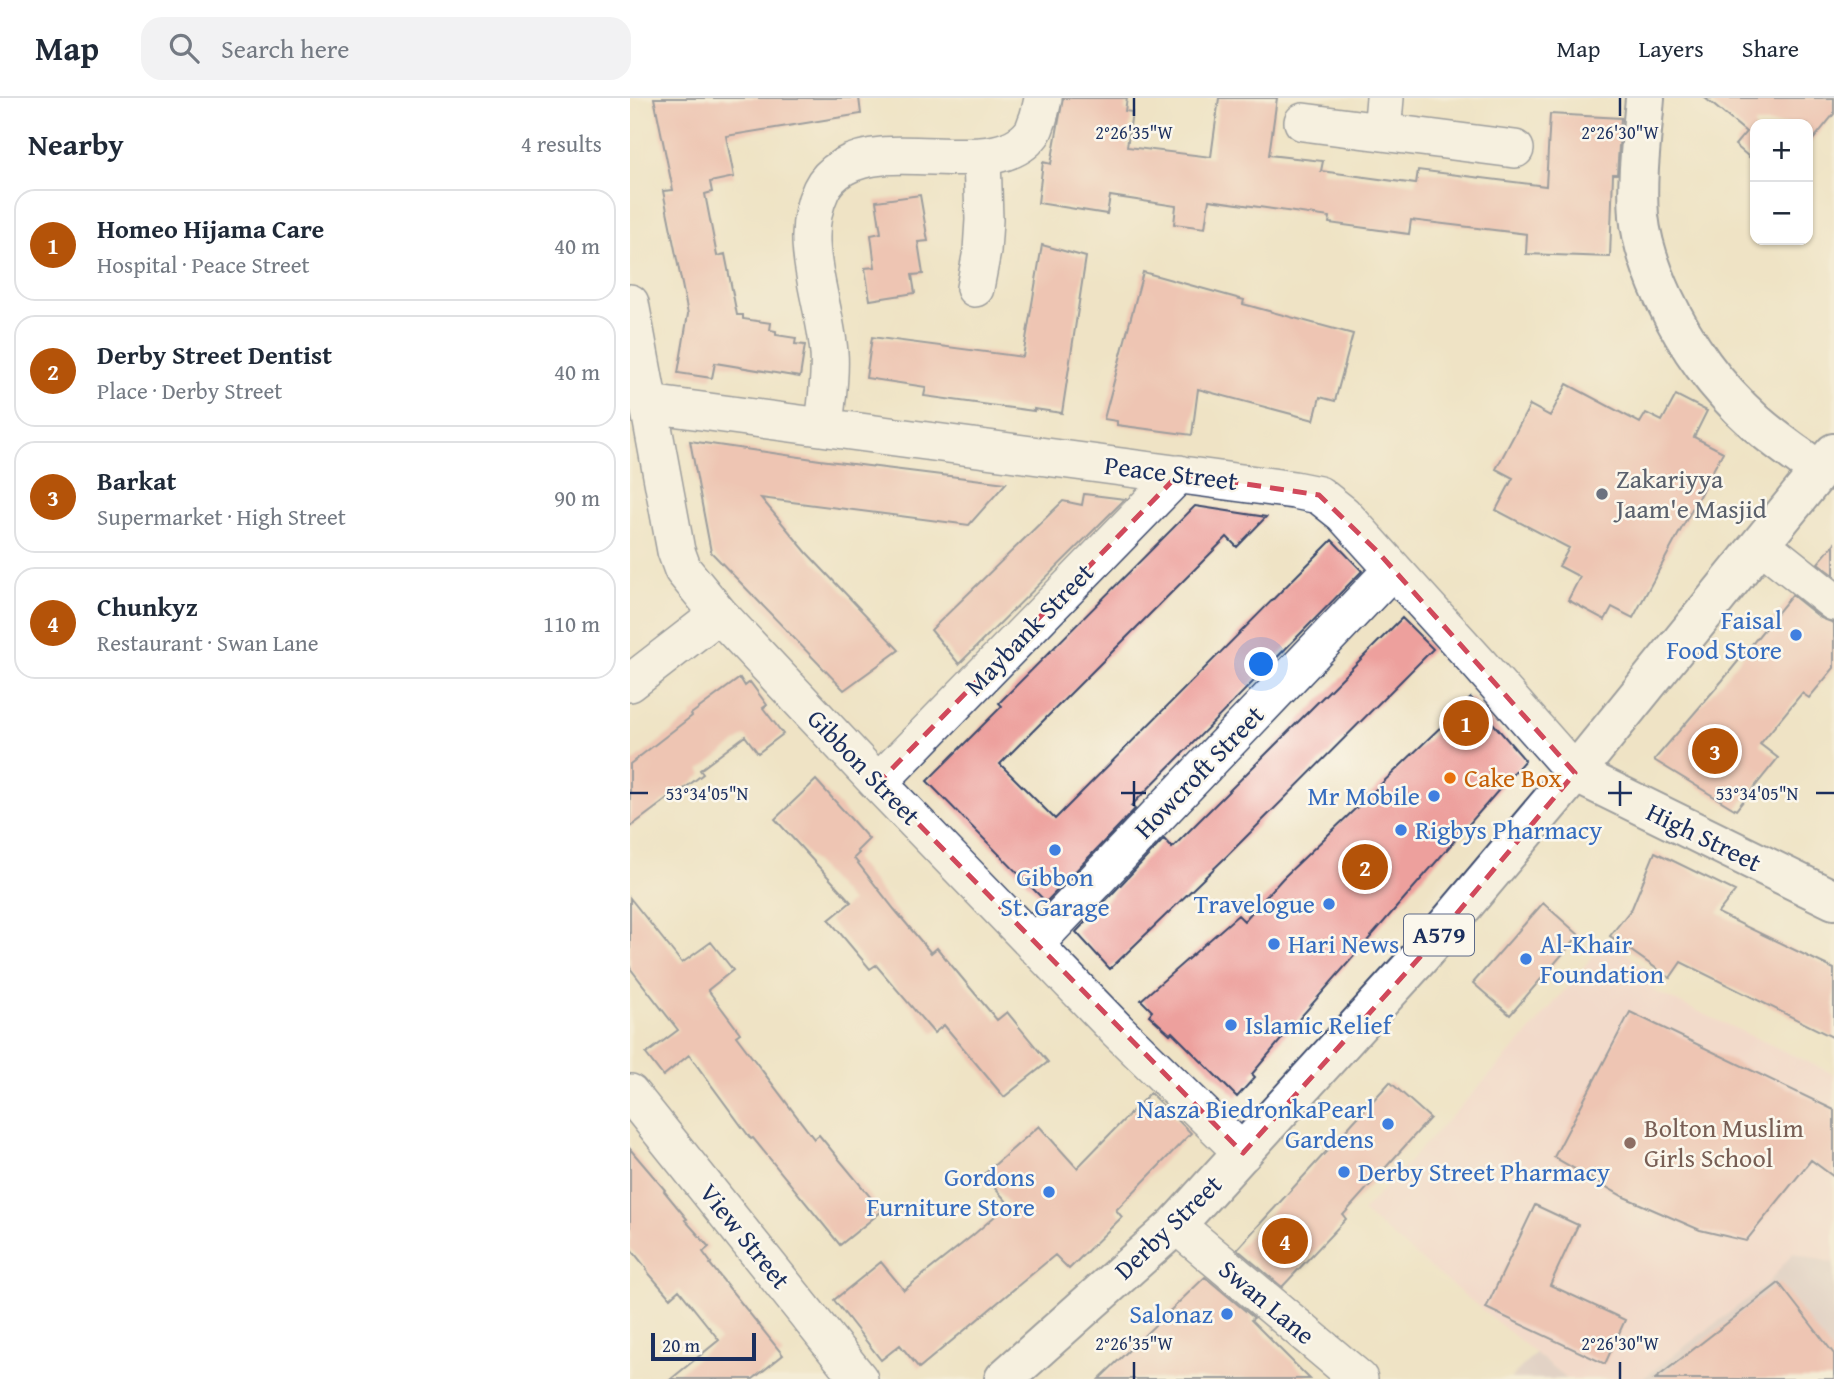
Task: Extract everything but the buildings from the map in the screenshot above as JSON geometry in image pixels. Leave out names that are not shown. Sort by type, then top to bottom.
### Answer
[{"type":"main road","points":[[1645,98],[1639,179],[1643,242],[1653,275],[1678,330],[1704,368],[1757,424],[1827,462]]},
{"type":"main road","name":"Derby Street","points":[[1004,1379],[1175,1225],[1421,956],[1575,773],[1827,462]]},
{"type":"main road","name":"High Street","points":[[1575,773],[1834,900]]},
{"type":"street","points":[[824,427],[829,351],[813,270],[811,233],[814,208],[821,188],[831,175],[861,159],[891,155],[982,157],[1004,154],[1020,145],[1033,132],[1043,98]]},
{"type":"street","points":[[1303,122],[1384,115],[1515,149]]},
{"type":"street","points":[[975,288],[984,220],[982,157]]},
{"type":"street","name":"Gibbon Street","points":[[630,303],[676,551],[683,570],[719,614],[878,783],[1034,945],[1243,1153]]},
{"type":"street","name":"Peace Street","points":[[649,404],[1319,495],[1343,514],[1575,773]]},
{"type":"street","name":"Maybank Street","points":[[878,783],[1179,474]]},
{"type":"street","points":[[1761,544],[1834,602]]},
{"type":"street","name":"Howcroft Street","points":[[1034,945],[1393,569]]},
{"type":"street","points":[[630,683],[719,614]]},
{"type":"street","name":"View Street","points":[[630,1093],[859,1379]]},
{"type":"street","name":"Swan Lane","points":[[1175,1225],[1359,1379]]},
{"type":"highlighted area","points":[[1179,474],[1319,495],[1377,551],[1575,773],[1421,956],[1243,1153],[878,783]]},
{"type":"shaded area","name":"Bolton Muslim Girls School","points":[[1607,939],[1661,980],[1652,990],[1834,1074],[1834,1263],[1793,1254],[1766,1285],[1642,1379],[1567,1379],[1362,1212],[1527,1035]]},
{"type":"shaded area","points":[[1793,1253],[1834,1263],[1834,1379],[1642,1379],[1766,1285]]},
{"type":"shaded area","points":[[1535,1353],[1567,1379],[1510,1379]]},
{"type":"place","name":"Zakariyya Jaam'e Masjid","points":[[1602,494]]},
{"type":"place","name":"Faisal Food Store","points":[[1796,635]]},
{"type":"place","name":"Homeo Hijama Care","points":[[1466,723]]},
{"type":"place","name":"Barkat","points":[[1715,751]]},
{"type":"place","name":"Cake Box","points":[[1450,778]]},
{"type":"place","name":"Mr Mobile","points":[[1434,796]]},
{"type":"place","name":"Rigbys Pharmacy","points":[[1401,830]]},
{"type":"place","name":"Gibbon St. Garage","points":[[1055,850]]},
{"type":"place","name":"Derby Street Dentist","points":[[1365,867]]},
{"type":"place","name":"Travelogue","points":[[1329,904]]},
{"type":"place","name":"Hari News","points":[[1274,944]]},
{"type":"place","name":"Al-Khair Foundation","points":[[1526,959]]},
{"type":"place","name":"Islamic Relief","points":[[1231,1025]]},
{"type":"place","name":"Nasza BiedronkaPearl Gardens","points":[[1388,1124]]},
{"type":"place","name":"Bolton Muslim Girls School","points":[[1630,1143]]},
{"type":"place","name":"Derby Street Pharmacy","points":[[1344,1172]]},
{"type":"place","name":"Gordons Furniture Store","points":[[1049,1192]]},
{"type":"place","name":"Chunkyz","points":[[1285,1241]]},
{"type":"place","name":"Salonaz","points":[[1227,1314]]}]
